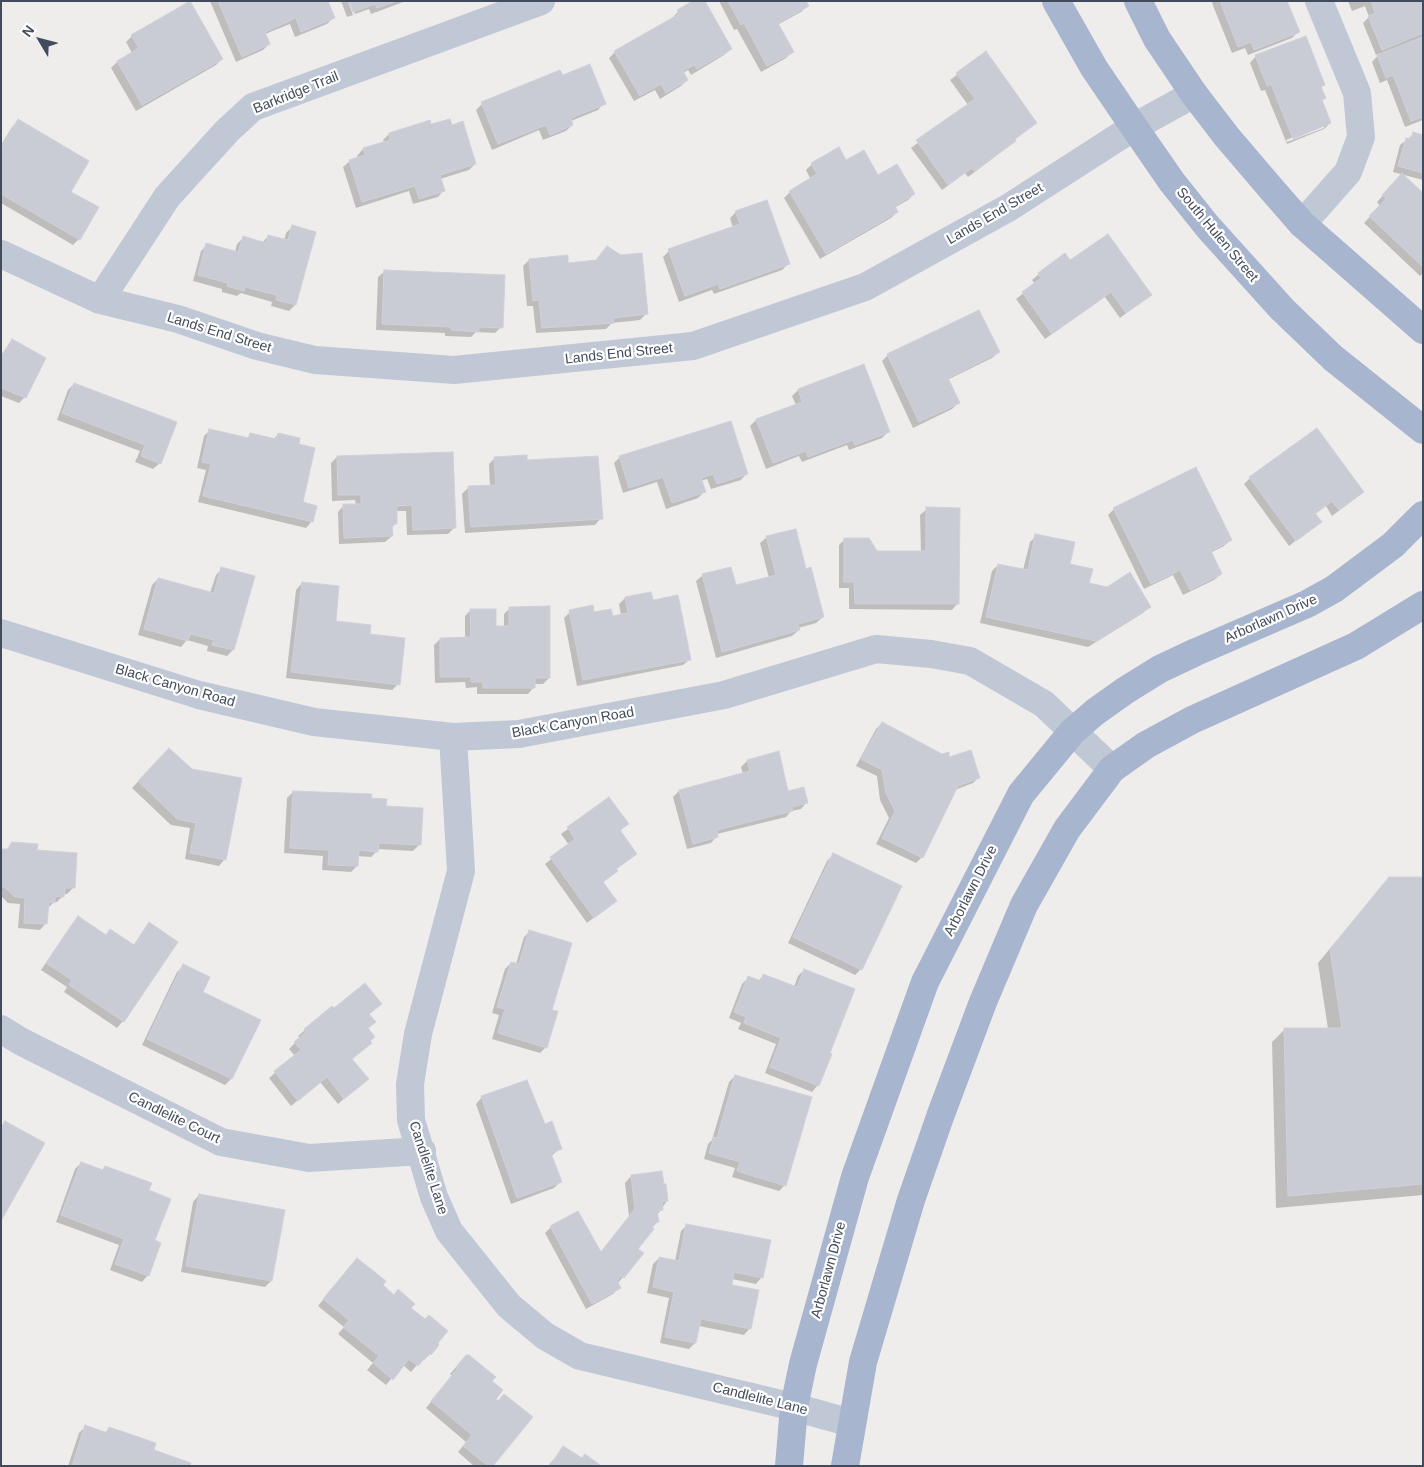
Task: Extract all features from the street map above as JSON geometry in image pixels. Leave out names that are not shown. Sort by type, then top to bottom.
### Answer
[{"type":"main road","name":"South Hulen Street","points":[[1056,1],[1094,68],[1172,182],[1208,227],[1282,309],[1333,358],[1423,430]]},
{"type":"main road","points":[[1138,1],[1157,39],[1194,94],[1227,137],[1302,224],[1423,330]]},
{"type":"main road","name":"Arborlawn Drive","points":[[788,1466],[794,1407],[855,1177],[925,982],[1021,794],[1072,732],[1095,712],[1126,690],[1160,669],[1308,604],[1334,590],[1393,545],[1423,514]]},
{"type":"main road","points":[[845,1466],[863,1362],[911,1200],[983,1002],[1024,905],[1067,829],[1112,769],[1146,744],[1192,720],[1356,646],[1423,605]]},
{"type":"street","name":"Barkridge Trail","points":[[100,300],[167,197],[227,131],[253,107],[541,1]]},
{"type":"street","points":[[1302,224],[1348,172],[1361,137],[1356,93],[1319,1]]},
{"type":"street","name":"Lands End Street","points":[[1,254],[100,300],[178,319],[258,346],[316,360],[454,370],[693,346],[864,287],[1008,208],[1134,127],[1194,94]]},
{"type":"street","name":"Black Canyon Road","points":[[1,633],[199,695],[304,720],[453,737],[519,734],[724,695],[876,649],[932,654],[970,660],[1044,704],[1112,769]]},
{"type":"street","name":"Candlelite Lane","points":[[453,737],[461,871],[418,1034],[410,1084],[411,1120],[422,1151],[434,1197],[449,1231],[510,1306],[546,1336],[580,1356],[794,1407],[851,1423]]},
{"type":"street","name":"Candlelite Court","points":[[1,1029],[220,1142],[309,1158],[422,1151]]},
{"type":"building","points":[[190,1],[223,59],[142,105],[117,61],[139,48],[131,35]]},
{"type":"building","points":[[218,1],[328,1],[335,18],[301,32],[296,18],[265,32],[270,44],[242,57]]},
{"type":"building","points":[[349,1],[397,1],[377,8],[375,4],[353,12]]},
{"type":"building","points":[[693,1],[705,1],[732,49],[697,69],[694,65],[683,71],[688,80],[666,93],[661,84],[640,96],[614,51],[679,14],[677,10]]},
{"type":"building","points":[[728,1],[806,1],[809,6],[778,23],[794,52],[767,66],[744,23],[741,25]]},
{"type":"building","points":[[1220,1],[1287,1],[1300,32],[1254,50],[1251,42],[1238,47]]},
{"type":"building","points":[[1371,1],[1423,1],[1423,33],[1382,50],[1368,16],[1375,13]]},
{"type":"building","points":[[1306,36],[1325,85],[1321,87],[1326,98],[1322,100],[1331,123],[1293,139],[1271,84],[1267,86],[1255,55]]},
{"type":"building","points":[[1423,37],[1423,117],[1411,121],[1393,75],[1386,78],[1377,55]]},
{"type":"building","points":[[986,51],[1037,123],[1015,139],[1016,141],[974,171],[972,168],[948,185],[916,140],[975,99],[956,73]]},
{"type":"building","points":[[590,64],[606,104],[571,118],[573,125],[550,135],[546,125],[498,144],[481,102],[560,70],[563,75]]},
{"type":"building","points":[[18,119],[89,161],[71,192],[99,207],[80,240],[1,194],[1,147]]},
{"type":"building","points":[[450,119],[452,125],[463,121],[476,164],[440,175],[445,191],[419,199],[415,186],[362,202],[349,160],[365,155],[363,148],[390,140],[389,133],[430,120],[431,124]]},
{"type":"building","points":[[1413,132],[1423,135],[1423,173],[1398,166],[1406,138],[1411,139]]},
{"type":"building","points":[[839,147],[846,160],[864,150],[878,175],[897,164],[915,194],[895,206],[898,212],[826,254],[789,191],[817,174],[811,163]]},
{"type":"building","points":[[1402,173],[1423,193],[1423,267],[1369,216],[1386,199],[1382,195]]},
{"type":"building","points":[[767,200],[790,264],[720,289],[718,284],[685,296],[668,249],[740,224],[735,211]]},
{"type":"building","points":[[292,225],[316,232],[296,305],[276,300],[277,295],[245,287],[244,291],[227,286],[228,283],[198,275],[206,243],[238,252],[243,236],[266,243],[268,235],[288,240]]},
{"type":"building","points":[[1108,234],[1152,295],[1126,313],[1111,292],[1052,334],[1022,292],[1041,278],[1038,273],[1065,253],[1070,260]]},
{"type":"building","points":[[607,246],[621,255],[642,253],[648,314],[613,318],[614,323],[542,328],[539,300],[533,301],[529,259],[568,255],[568,263],[596,260]]},
{"type":"building","points":[[384,270],[505,275],[503,328],[479,327],[479,332],[451,330],[451,327],[382,324]]},
{"type":"building","points":[[979,310],[1000,352],[948,378],[960,403],[919,422],[887,354]]},
{"type":"building","points":[[12,339],[46,358],[26,398],[1,388],[1,357]]},
{"type":"building","points":[[864,364],[890,432],[855,445],[853,440],[808,457],[806,451],[773,463],[756,419],[802,402],[798,389]]},
{"type":"building","points":[[74,383],[177,422],[161,464],[141,456],[145,445],[62,413]]},
{"type":"building","points":[[731,421],[748,474],[717,484],[713,474],[701,478],[706,492],[672,503],[663,477],[629,488],[619,456]]},
{"type":"building","points":[[1317,428],[1364,492],[1339,510],[1332,501],[1315,513],[1322,522],[1296,541],[1249,477]]},
{"type":"building","points":[[209,429],[249,438],[250,433],[276,439],[278,433],[300,438],[299,444],[315,448],[303,502],[317,506],[313,522],[203,496],[211,464],[202,462]]},
{"type":"building","points":[[453,452],[456,528],[413,530],[412,505],[397,506],[397,524],[392,524],[393,536],[344,538],[343,504],[361,504],[361,495],[338,495],[337,456]]},
{"type":"building","points":[[527,455],[527,460],[598,456],[603,519],[471,527],[468,486],[496,485],[494,457]]},
{"type":"building","points":[[1196,467],[1232,540],[1211,551],[1222,574],[1190,590],[1180,570],[1151,584],[1113,508]]},
{"type":"building","points":[[926,507],[960,508],[959,604],[855,604],[854,582],[844,582],[844,538],[869,538],[877,551],[926,551]]},
{"type":"building","points":[[796,529],[806,569],[811,567],[824,617],[798,624],[800,630],[722,652],[702,574],[731,567],[736,585],[776,575],[766,536]]},
{"type":"building","points":[[1035,534],[1075,542],[1070,564],[1093,569],[1089,583],[1107,587],[1130,572],[1151,607],[1096,641],[986,617],[998,564],[1028,570]]},
{"type":"building","points":[[221,567],[255,576],[234,650],[212,645],[214,640],[190,634],[188,641],[144,629],[158,578],[214,593]]},
{"type":"building","points":[[302,582],[339,586],[336,621],[371,625],[370,634],[405,638],[400,685],[291,672]]},
{"type":"building","points":[[651,592],[653,600],[678,595],[691,660],[583,680],[569,610],[593,605],[594,612],[611,609],[613,616],[628,613],[625,597]]},
{"type":"building","points":[[550,606],[550,678],[535,678],[535,688],[483,688],[483,682],[471,682],[471,677],[440,677],[440,638],[471,637],[470,609],[496,609],[496,626],[509,626],[509,607]]},
{"type":"building","points":[[882,722],[942,754],[949,752],[949,757],[971,750],[980,778],[958,786],[923,858],[882,838],[895,811],[886,793],[882,770],[861,759]]},
{"type":"building","points":[[169,748],[192,769],[242,778],[226,860],[190,853],[196,823],[177,819],[138,781]]},
{"type":"building","points":[[779,751],[788,791],[804,787],[808,803],[792,807],[793,811],[717,830],[718,837],[693,844],[679,790],[750,771],[747,760]]},
{"type":"building","points":[[293,791],[372,794],[371,798],[387,799],[386,806],[423,808],[421,845],[379,843],[378,852],[359,850],[358,866],[328,865],[329,850],[290,848]]},
{"type":"building","points":[[609,797],[629,824],[620,830],[637,854],[616,869],[618,871],[603,882],[617,901],[594,918],[550,857],[575,839],[567,827]]},
{"type":"building","points":[[12,842],[38,844],[37,850],[77,853],[75,888],[65,888],[64,897],[55,896],[55,903],[49,902],[47,924],[24,923],[25,898],[15,897],[4,887],[1,887],[1,849],[9,849]]},
{"type":"building","points":[[833,853],[902,886],[862,970],[793,937]]},
{"type":"building","points":[[1389,877],[1423,877],[1423,1184],[1288,1196],[1284,1028],[1342,1028],[1330,949]]},
{"type":"building","points":[[78,916],[106,935],[110,929],[134,945],[149,922],[178,942],[124,1022],[69,985],[72,980],[46,963]]},
{"type":"building","points":[[529,930],[572,943],[552,1010],[558,1011],[547,1048],[498,1033],[505,1009],[497,1007],[511,962],[519,964]]},
{"type":"building","points":[[183,964],[210,977],[203,992],[261,1020],[232,1079],[147,1039]]},
{"type":"building","points":[[804,969],[855,989],[819,1086],[770,1067],[781,1038],[744,1023],[746,1017],[734,1012],[748,976],[761,981],[763,974],[797,987]]},
{"type":"building","points":[[365,983],[382,1004],[369,1014],[376,1022],[368,1028],[375,1037],[370,1041],[372,1043],[352,1059],[369,1079],[344,1099],[327,1077],[298,1101],[274,1071],[301,1050],[294,1042],[306,1032],[304,1029],[332,1006],[334,1008]]},
{"type":"building","points":[[735,1075],[812,1097],[786,1186],[737,1171],[740,1162],[709,1153],[714,1137],[717,1138]]},
{"type":"building","points":[[527,1080],[545,1124],[552,1121],[562,1149],[551,1153],[562,1182],[517,1198],[481,1096]]},
{"type":"building","points":[[5,1121],[45,1143],[1,1221],[1,1128]]},
{"type":"building","points":[[81,1162],[103,1170],[105,1166],[152,1183],[149,1190],[171,1199],[155,1240],[161,1243],[149,1276],[115,1264],[124,1239],[61,1215]]},
{"type":"building","points":[[662,1171],[668,1201],[662,1202],[663,1210],[657,1211],[659,1222],[655,1223],[652,1227],[654,1229],[638,1249],[644,1253],[624,1278],[621,1276],[617,1281],[621,1288],[592,1304],[550,1226],[578,1211],[601,1252],[635,1209],[631,1175]]},
{"type":"building","points":[[199,1194],[285,1210],[272,1281],[186,1266]]},
{"type":"building","points":[[686,1224],[771,1240],[763,1278],[734,1272],[732,1285],[759,1290],[751,1329],[701,1319],[696,1343],[665,1337],[674,1292],[653,1287],[659,1257],[679,1261]]},
{"type":"building","points":[[357,1258],[386,1281],[383,1285],[394,1295],[398,1289],[415,1304],[411,1308],[425,1319],[429,1315],[448,1331],[431,1355],[429,1353],[418,1366],[409,1359],[393,1380],[373,1363],[379,1356],[343,1327],[349,1320],[323,1299]]},
{"type":"building","points":[[466,1355],[469,1355],[496,1377],[492,1381],[503,1390],[496,1399],[498,1401],[504,1394],[533,1417],[493,1466],[488,1466],[463,1446],[472,1435],[431,1401]]},
{"type":"building","points":[[85,1425],[107,1433],[109,1427],[156,1443],[154,1450],[191,1463],[190,1466],[72,1466]]},
{"type":"building","points":[[563,1446],[582,1458],[585,1454],[600,1465],[550,1466]]}]
